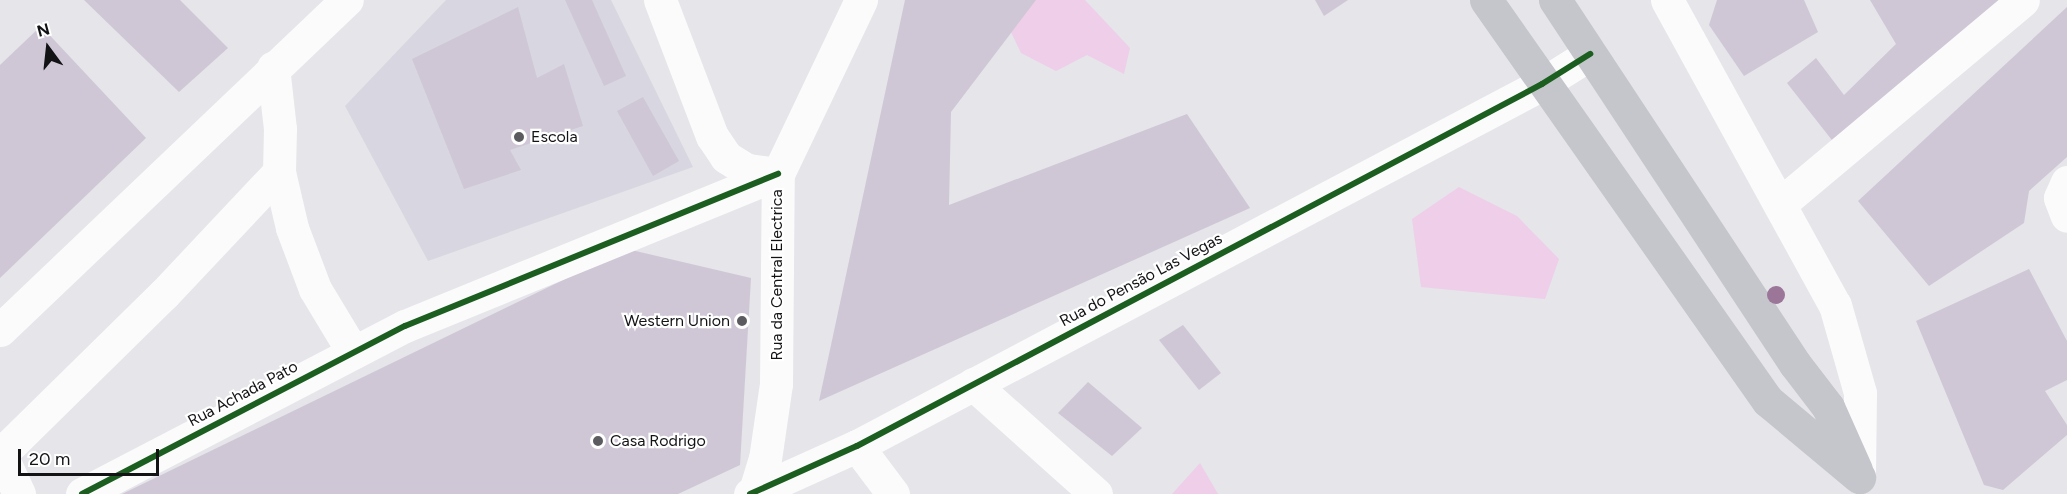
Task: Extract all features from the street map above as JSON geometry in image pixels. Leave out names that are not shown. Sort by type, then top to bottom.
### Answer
[{"type":"main road","points":[[1486,0],[1542,84],[1768,401],[1865,485]]},
{"type":"main road","points":[[1555,0],[1795,364],[1828,407],[1865,485]]},
{"type":"street","points":[[0,330],[273,67],[347,0]]},
{"type":"street","points":[[660,0],[712,136],[721,150],[747,170],[778,174]]},
{"type":"street","name":"Rua da Central Electrica","points":[[753,493],[765,459],[776,384],[778,174],[861,0]]},
{"type":"street","points":[[1667,0],[1835,305],[1860,393],[1865,485]]},
{"type":"street","points":[[1780,204],[2023,0]]},
{"type":"street","name":"Rua do Pensão Las Vegas","points":[[753,493],[857,446],[1542,84],[1590,54]]},
{"type":"street","points":[[273,67],[280,129],[279,172],[292,228],[315,289],[352,352]]},
{"type":"street","points":[[19,494],[0,455],[164,294],[279,172]]},
{"type":"street","name":"Rua Achada Pato","points":[[82,494],[405,326],[778,174]]},
{"type":"street","points":[[2067,182],[2060,198],[2067,216]]},
{"type":"street","points":[[973,384],[1096,494]]},
{"type":"street","points":[[857,446],[894,494]]},
{"type":"shaded area","name":"Escola","points":[[446,0],[611,0],[693,167],[428,261],[345,106]]},
{"type":"shaded area","points":[[1008,0],[1085,0],[1130,48],[1124,74],[1087,55],[1056,71],[1021,53],[1000,9]]},
{"type":"shaded area","points":[[1459,187],[1517,216],[1559,259],[1545,299],[1421,287],[1412,219]]},
{"type":"shaded area","points":[[1200,463],[1218,494],[1172,494]]},
{"type":"building","points":[[84,0],[180,0],[228,48],[179,92]]},
{"type":"building","points":[[565,0],[592,0],[626,76],[604,86]]},
{"type":"building","points":[[905,0],[1036,0],[951,112],[949,205],[1187,114],[1250,208],[819,401]]},
{"type":"building","points":[[1315,0],[1348,0],[1324,16]]},
{"type":"building","points":[[1717,0],[1804,0],[1818,32],[1744,76],[1709,25]]},
{"type":"building","points":[[1870,0],[2004,0],[1835,144],[1787,83],[1816,58],[1844,95],[1896,44]]},
{"type":"building","points":[[518,7],[537,78],[564,64],[583,126],[510,150],[521,170],[464,189],[412,59]]},
{"type":"building","points":[[2067,7],[2067,157],[2029,191],[2024,223],[1929,286],[1858,201]]},
{"type":"building","points":[[41,26],[146,138],[0,278],[0,65]]},
{"type":"building","points":[[643,97],[679,161],[653,176],[617,111]]},
{"type":"building","points":[[627,249],[751,278],[740,465],[678,494],[122,494]]},
{"type":"building","points":[[2029,269],[2067,341],[2067,380],[2045,391],[2067,425],[2067,435],[2003,490],[1984,485],[1916,321]]},
{"type":"building","points":[[1183,325],[1221,373],[1199,390],[1159,340]]},
{"type":"building","points":[[1088,382],[1142,428],[1112,456],[1058,413]]},
{"type":"cycle path","points":[[750,494],[857,446],[1542,84],[1590,54]]},
{"type":"cycle path","points":[[82,494],[405,326],[778,174]]},
{"type":"place","name":"Escola","points":[[519,137]]},
{"type":"place","name":"Western Union","points":[[742,321]]},
{"type":"place","name":"Casa Rodrigo","points":[[598,441]]}]
